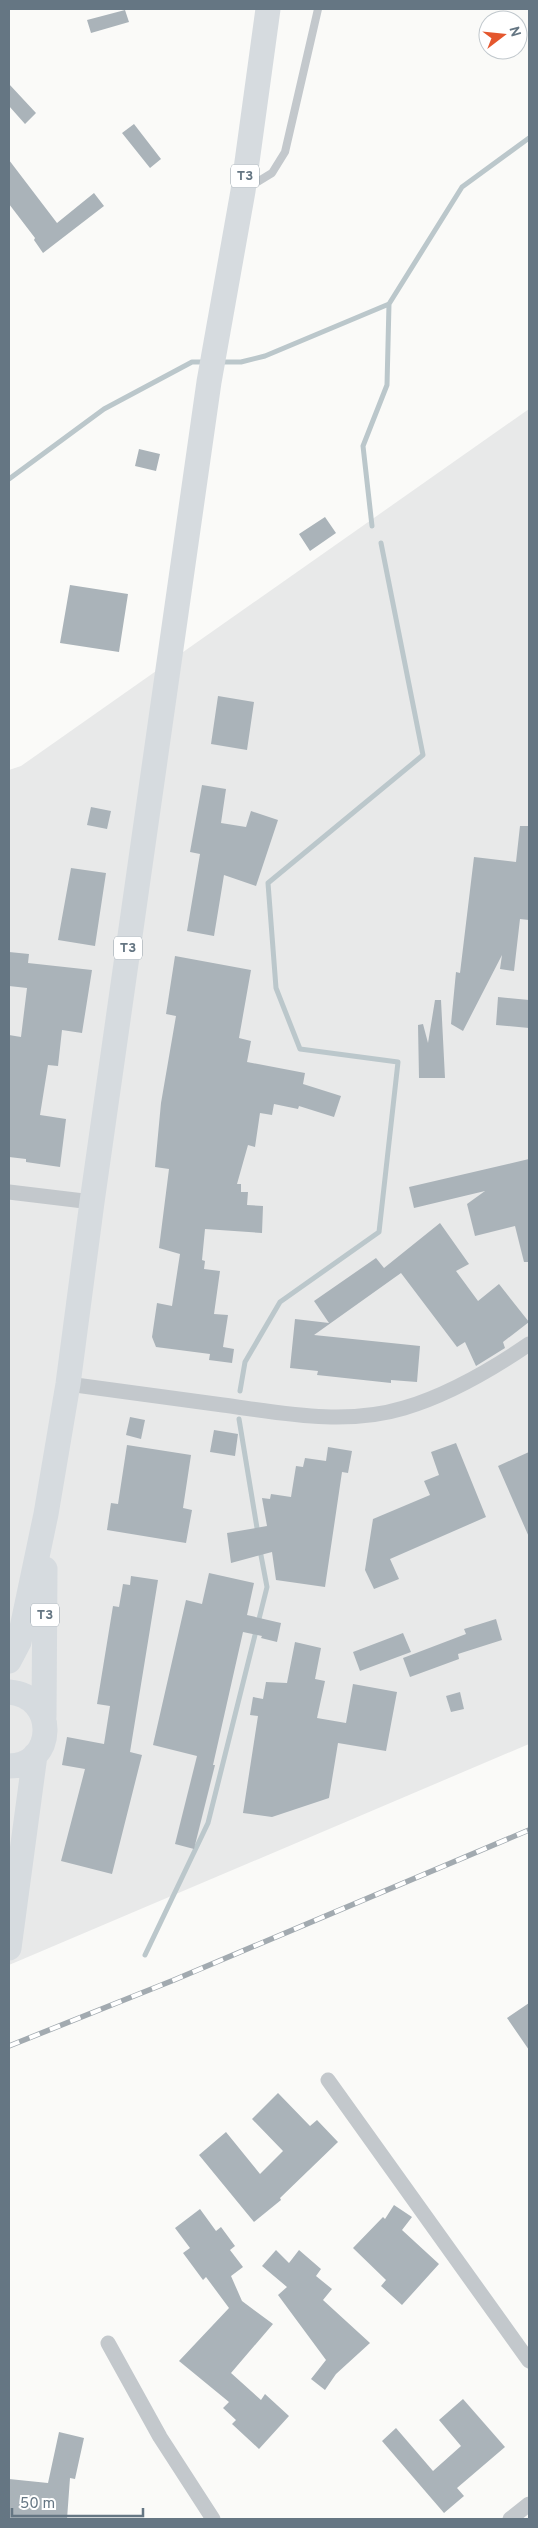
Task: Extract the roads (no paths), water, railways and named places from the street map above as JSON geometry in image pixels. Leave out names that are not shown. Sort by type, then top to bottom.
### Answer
[{"type":"highway","name":"T3","points":[[9,1662],[18,1642],[46,1514],[68,1384],[92,1202],[209,382],[243,191],[268,9]]},
{"type":"highway","name":"T3","points":[[9,1948],[35,1755],[45,1737],[46,1514]]},
{"type":"highway","points":[[9,1692],[29,1697],[38,1706],[44,1717]]},
{"type":"highway","points":[[9,1766],[26,1762],[35,1755]]},
{"type":"highway","name":"T3","points":[[9,1813],[12,1822],[17,1893]]},
{"type":"street","points":[[9,1192],[92,1202]]},
{"type":"street","points":[[68,1384],[294,1414],[348,1417],[404,1408],[452,1389],[501,1363],[529,1344]]},
{"type":"street","points":[[328,2080],[529,2361]]},
{"type":"street","points":[[108,2343],[160,2437],[213,2519]]},
{"type":"street","points":[[510,2519],[529,2504]]},
{"type":"lane","points":[[243,191],[272,174],[285,152],[318,9]]},
{"type":"waterway","points":[[220,362],[241,362],[265,356],[389,304],[462,187],[529,138]]},
{"type":"waterway","points":[[372,526],[363,446],[387,385],[389,304]]},
{"type":"waterway","points":[[9,479],[104,409],[192,362],[206,362]]},
{"type":"waterway","points":[[240,1391],[245,1362],[280,1302],[379,1232],[398,1062],[300,1049],[276,988],[268,883],[423,755],[381,543]]},
{"type":"waterway","points":[[239,1419],[258,1534]]},
{"type":"waterway","points":[[145,1955],[208,1823],[267,1587],[260,1550]]},
{"type":"railway","points":[[9,2046],[174,1980],[529,1830]]}]
